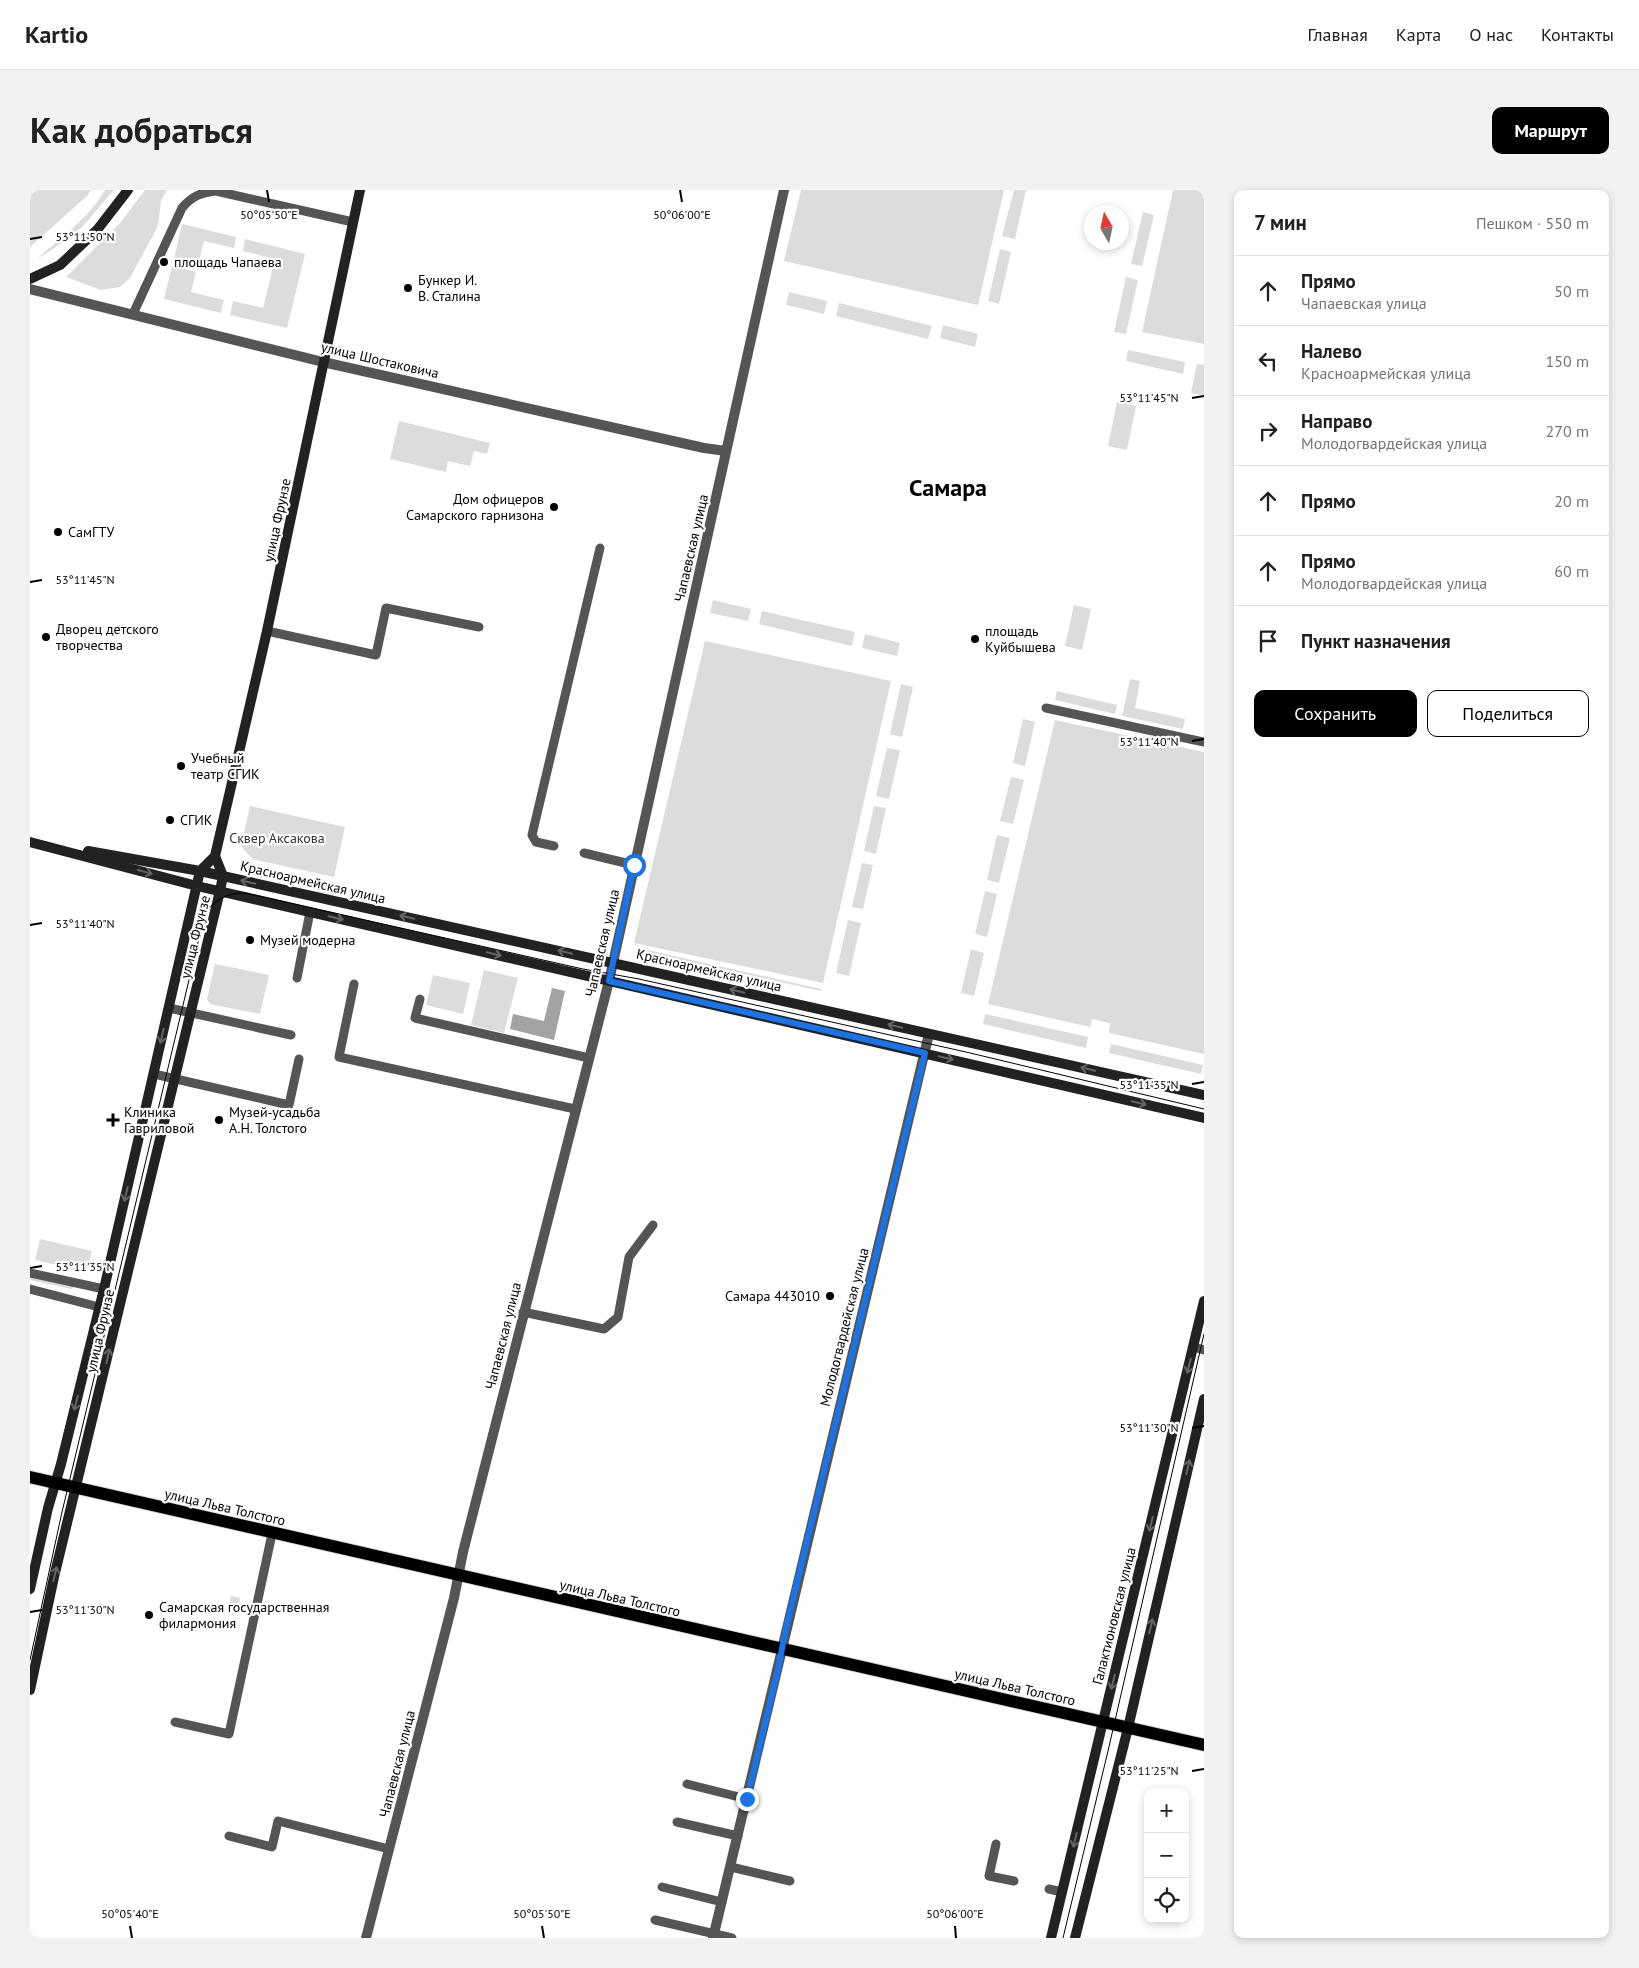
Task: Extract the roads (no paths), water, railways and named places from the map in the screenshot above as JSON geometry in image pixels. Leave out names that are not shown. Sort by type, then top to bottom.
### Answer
[{"type":"main road","points":[[30,279],[60,265],[97,230],[128,190]]},
{"type":"main road","name":"улица Фрунзе","points":[[215,856],[267,631],[360,190]]},
{"type":"main road","name":"Красноармейская улица","points":[[30,841],[200,871],[1204,1095]]},
{"type":"main road","name":"Красноармейская улица","points":[[30,841],[220,891]]},
{"type":"main road","points":[[200,871],[215,856],[223,876]]},
{"type":"main road","name":"улица Фрунзе","points":[[30,1589],[48,1508],[104,1290],[200,871]]},
{"type":"main road","name":"улица Фрунзе","points":[[30,1690],[54,1577],[223,876]]},
{"type":"main road","points":[[220,891],[1204,1118]]},
{"type":"main road","name":"Галактионовская улица","points":[[1051,1938],[1204,1302]]},
{"type":"main road","points":[[1075,1938],[1128,1728],[1204,1399]]},
{"type":"main road","name":"улица Льва Толстого","points":[[30,1478],[1204,1745]]},
{"type":"street","name":"Чапаевская улица","points":[[366,1938],[454,1598],[463,1552],[523,1312],[609,981],[784,190]]},
{"type":"street","name":"улица Шостаковича","points":[[30,289],[323,362],[704,448],[726,451]]},
{"type":"street","name":"Молодогвардейская улица","points":[[747,1799],[786,1628],[930,1034]]},
{"type":"street","points":[[714,1936],[747,1799]]},
{"type":"lane","points":[[133,314],[182,208],[191,198],[202,192],[216,191],[353,222]]},
{"type":"lane","points":[[554,846],[536,842],[532,835],[600,548]]},
{"type":"lane","points":[[267,631],[376,656],[386,608],[479,627]]},
{"type":"lane","points":[[1046,708],[1204,742]]},
{"type":"lane","points":[[584,853],[634,865]]},
{"type":"lane","points":[[297,978],[310,912]]},
{"type":"lane","points":[[354,984],[339,1056],[576,1109]]},
{"type":"lane","points":[[420,999],[415,1018],[589,1058]]},
{"type":"lane","points":[[169,1008],[291,1035]]},
{"type":"lane","points":[[154,1074],[289,1105],[299,1059]]},
{"type":"lane","points":[[523,1312],[604,1329],[618,1317],[628,1258],[653,1225]]},
{"type":"lane","points":[[30,1273],[104,1290]]},
{"type":"lane","points":[[30,1289],[99,1307]]},
{"type":"lane","points":[[1193,1348],[1204,1350]]},
{"type":"lane","points":[[175,1722],[228,1734],[272,1534]]},
{"type":"lane","points":[[687,1784],[747,1799]]},
{"type":"lane","points":[[229,1836],[272,1847],[278,1821],[389,1849]]},
{"type":"lane","points":[[677,1822],[738,1836]]},
{"type":"lane","points":[[996,1844],[989,1876],[1014,1881]]},
{"type":"lane","points":[[731,1867],[790,1880]]},
{"type":"lane","points":[[662,1887],[722,1902]]},
{"type":"lane","points":[[1049,1889],[1062,1892]]},
{"type":"lane","points":[[655,1920],[714,1936],[732,1938]]},
{"type":"tram line","points":[[30,1660],[62,1512],[205,913],[213,904],[228,895],[245,893],[583,969],[639,979],[966,1052],[1204,1109]]},
{"type":"tram line","points":[[1063,1938],[1204,1334]]},
{"type":"place","name":"площадь Чапаева","points":[[164,262]]},
{"type":"place","name":"Бункер И. В. Сталина","points":[[408,288]]},
{"type":"place","name":"Дом офицеров Самарского гарнизона","points":[[554,507]]},
{"type":"place","name":"СамГТУ","points":[[58,532]]},
{"type":"place","name":"Дворец детского творчества","points":[[46,637]]},
{"type":"place","name":"площадь Куйбышева","points":[[975,639]]},
{"type":"place","name":"Учебный театр СГИК","points":[[181,766]]},
{"type":"place","name":"СГИК","points":[[170,820]]},
{"type":"place","name":"Музей модерна","points":[[250,940]]},
{"type":"place","name":"Клиника Гавриловой","points":[[113,1120]]},
{"type":"place","name":"Музей-усадьба А.Н. Толстого","points":[[219,1120]]},
{"type":"place","name":"Самара 443010","points":[[830,1296]]},
{"type":"place","name":"Самарская государственная филармония","points":[[149,1615]]},
{"type":"district","name":"Самара","points":[[948,488]]},
{"type":"park label","name":"Сквер Аксакова","points":[[277,838]]}]
